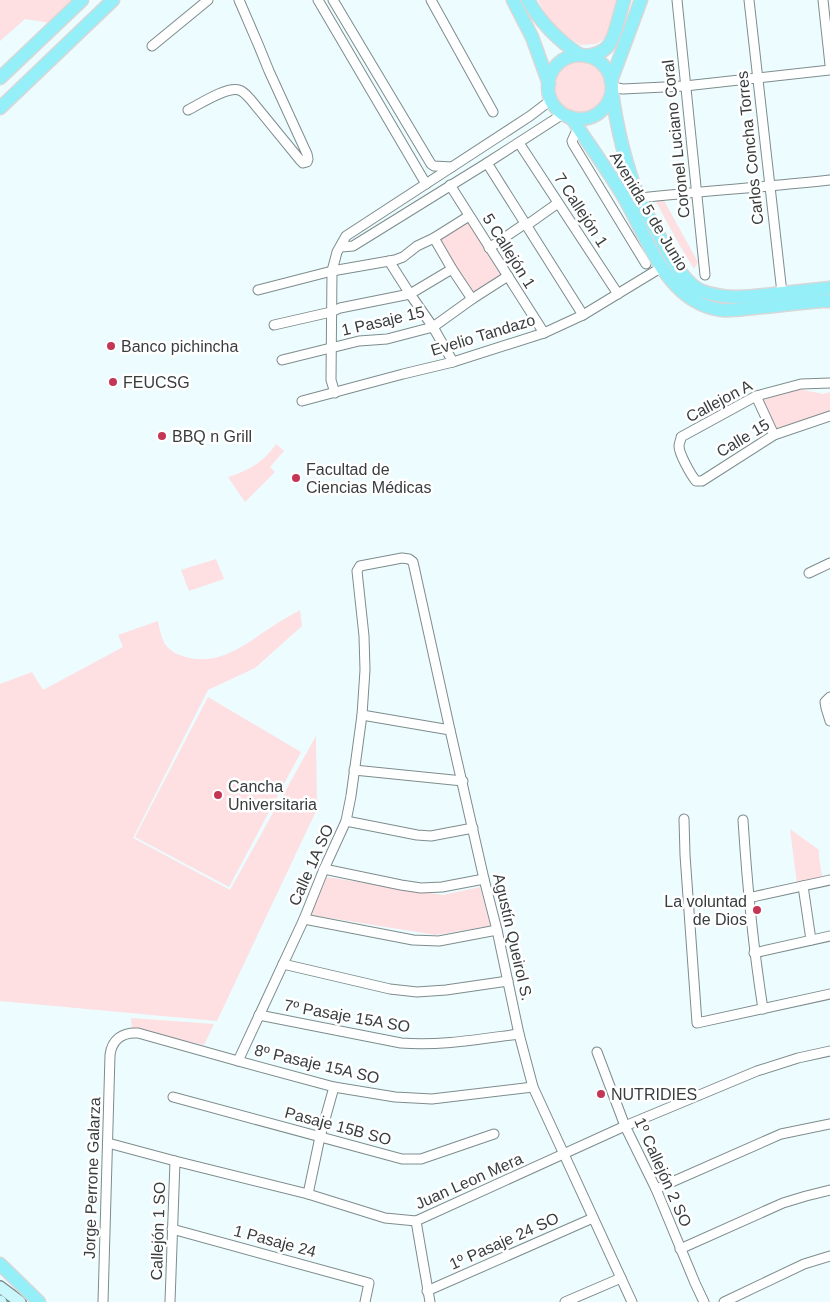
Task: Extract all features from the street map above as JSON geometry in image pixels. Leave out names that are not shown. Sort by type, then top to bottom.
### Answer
[{"type":"main road","points":[[0,78],[82,0]]},
{"type":"main road","points":[[0,108],[112,0]]},
{"type":"main road","points":[[528,0],[540,19],[571,49],[583,55],[595,59],[608,72],[612,86],[609,100],[604,108],[589,118],[571,120],[556,108],[549,94],[551,75],[555,67],[570,56],[583,55],[597,53],[604,50],[612,42],[624,0]]},
{"type":"main road","name":"Avenida 5 de Junio","points":[[641,0],[612,86],[615,112],[627,162],[639,198],[672,260],[688,281],[700,291],[717,296],[738,298],[830,288]]},
{"type":"main road","points":[[513,1],[532,37],[549,84]]},
{"type":"main road","name":"Avenida 5 de Junio","points":[[571,120],[623,196],[671,282],[684,294],[710,307],[722,310],[737,310],[821,300],[830,301]]},
{"type":"main road","points":[[0,1264],[39,1302]]},
{"type":"main road","points":[[0,1286],[20,1302]]},
{"type":"street","points":[[152,46],[208,0]]},
{"type":"street","points":[[188,110],[222,93],[238,90],[252,100],[300,160],[303,163],[307,162],[308,159],[239,0]]},
{"type":"street","points":[[318,0],[426,184]]},
{"type":"street","points":[[333,0],[431,164],[434,166],[452,167]]},
{"type":"street","points":[[430,0],[493,112]]},
{"type":"street","name":"Coronel Luciano Coral","points":[[677,0],[705,275]]},
{"type":"street","name":"Carlos Concha Torres","points":[[749,0],[782,293]]},
{"type":"street","points":[[823,0],[830,65]]},
{"type":"street","points":[[612,86],[623,89],[685,86],[830,70]]},
{"type":"street","points":[[335,393],[331,380],[332,271],[337,252],[346,236],[552,100]]},
{"type":"street","points":[[341,247],[353,246],[519,143],[571,120],[572,141],[646,264]]},
{"type":"street","name":"7 Callejón 1","points":[[519,143],[618,294]]},
{"type":"street","points":[[487,163],[583,315]]},
{"type":"street","points":[[597,183],[610,175]]},
{"type":"street","points":[[639,198],[697,191],[830,180]]},
{"type":"street","name":"5 Callejón 1","points":[[450,185],[544,333]]},
{"type":"street","points":[[489,248],[558,203]]},
{"type":"street","points":[[258,290],[332,271],[403,257],[417,246],[470,216]]},
{"type":"street","points":[[434,238],[472,299]]},
{"type":"street","points":[[390,261],[433,327],[453,362]]},
{"type":"street","name":"Evelio Tandazo","points":[[302,401],[453,362],[544,333],[583,315],[662,267]]},
{"type":"street","points":[[274,324],[410,294],[452,269]]},
{"type":"street","name":"1 Pasaje 15","points":[[282,360],[359,341],[387,339],[433,327],[508,276]]},
{"type":"street","name":"Callejon A","points":[[702,480],[696,481],[692,477],[680,452],[679,444],[682,437],[756,396],[801,384],[830,383]]},
{"type":"street","points":[[756,396],[774,435]]},
{"type":"street","name":"Calle 15","points":[[702,480],[774,435],[830,416]]},
{"type":"street","name":"Calle 1A SO","points":[[238,1061],[346,822],[362,715],[364,670],[364,636],[357,571],[360,566],[402,558],[409,558],[413,562]]},
{"type":"street","name":"Agustín Queirol S.","points":[[413,562],[519,1034],[534,1087],[632,1302]]},
{"type":"street","points":[[809,573],[830,564]]},
{"type":"street","points":[[830,697],[826,702],[826,708],[830,721]]},
{"type":"street","points":[[362,715],[450,730]]},
{"type":"street","points":[[354,770],[463,782]]},
{"type":"street","points":[[684,819],[697,1023],[830,994]]},
{"type":"street","points":[[743,820],[748,898],[763,1009]]},
{"type":"street","points":[[346,822],[431,836],[473,828]]},
{"type":"street","points":[[324,869],[421,888],[442,887],[484,879]]},
{"type":"street","points":[[748,898],[830,880]]},
{"type":"street","points":[[802,886],[811,940]]},
{"type":"street","points":[[304,918],[413,940],[439,941],[497,930]]},
{"type":"street","points":[[754,952],[830,936]]},
{"type":"street","points":[[283,964],[390,990],[417,992],[446,990],[508,981]]},
{"type":"street","name":"7º Pasaje 15A SO","points":[[259,1015],[401,1043],[442,1044],[519,1034]]},
{"type":"street","name":"8º Pasaje 15A SO","points":[[110,1055],[116,1039],[121,1035],[132,1032],[334,1087],[395,1097],[432,1098],[534,1087]]},
{"type":"street","name":"Juan Leon Mera","points":[[108,1142],[175,1161],[308,1194],[385,1218],[416,1221],[626,1126],[757,1071],[798,1058],[830,1051]]},
{"type":"street","name":"1º Callejón 2 SO","points":[[597,1052],[626,1126],[704,1302]]},
{"type":"street","name":"Jorge Perrone Galarza","points":[[103,1302],[110,1055]]},
{"type":"street","points":[[308,1194],[320,1137],[334,1087]]},
{"type":"street","name":"Pasaje 15B SO","points":[[173,1097],[402,1159],[420,1159],[494,1134]]},
{"type":"street","points":[[656,1190],[781,1134],[830,1124]]},
{"type":"street","name":"Callejón 1 SO","points":[[170,1301],[175,1161]]},
{"type":"street","points":[[680,1249],[783,1203],[830,1190]]},
{"type":"street","name":"1º Pasaje 24 SO","points":[[427,1291],[594,1218]]},
{"type":"street","points":[[416,1221],[430,1302]]},
{"type":"street","name":"1 Pasaje 24","points":[[172,1229],[370,1283],[365,1302]]},
{"type":"street","points":[[724,1302],[804,1264],[830,1256]]},
{"type":"street","points":[[565,1302],[621,1278]]},
{"type":"street","points":[[170,1301],[180,1302]]},
{"type":"shaded area","points":[[0,0],[73,0],[50,23],[25,19],[0,41]]},
{"type":"shaded area","points":[[538,0],[624,0],[608,36],[596,44],[581,45],[551,24]]},
{"type":"shaded area","points":[[579,62],[589,64],[597,70],[603,78],[605,88],[603,98],[597,106],[589,112],[579,114],[569,112],[561,106],[555,98],[553,88],[555,78],[561,70],[569,64]]},
{"type":"shaded area","points":[[654,198],[663,199],[698,262],[694,269],[680,246]]},
{"type":"shaded area","points":[[468,222],[501,276],[471,295],[437,242]]},
{"type":"shaded area","points":[[799,389],[823,394],[830,392],[830,411],[775,431],[762,399]]},
{"type":"shaded area","points":[[276,444],[284,451],[270,467],[275,472],[245,502],[228,477],[255,465]]},
{"type":"shaded area","points":[[216,559],[224,579],[189,591],[181,570]]},
{"type":"shaded area","points":[[300,610],[302,626],[255,668],[208,690],[133,838],[230,890],[316,736],[317,809],[217,1021],[0,1001],[0,684],[32,672],[43,690],[123,647],[118,635],[158,621],[163,640],[173,652],[186,657],[210,659],[241,647]]},
{"type":"shaded area","name":"Cancha Universitaria","points":[[208,697],[301,752],[229,887],[135,837]]},
{"type":"shaded area","points":[[790,829],[819,850],[822,879],[797,884]]},
{"type":"shaded area","points":[[327,877],[443,895],[480,887],[490,926],[436,935],[311,915]]},
{"type":"shaded area","points":[[131,1018],[214,1024],[204,1045],[132,1029]]},
{"type":"place","name":"Banco pichincha","points":[[111,346]]},
{"type":"place","name":"FEUCSG","points":[[113,382]]},
{"type":"place","name":"BBQ n Grill","points":[[162,436]]},
{"type":"place","name":"Facultad de Ciencias Médicas","points":[[296,478]]},
{"type":"place","name":"Cancha Universitaria","points":[[218,795]]},
{"type":"place","name":"La voluntad de Dios","points":[[757,910]]},
{"type":"place","name":"NUTRIDIES","points":[[601,1094]]}]
